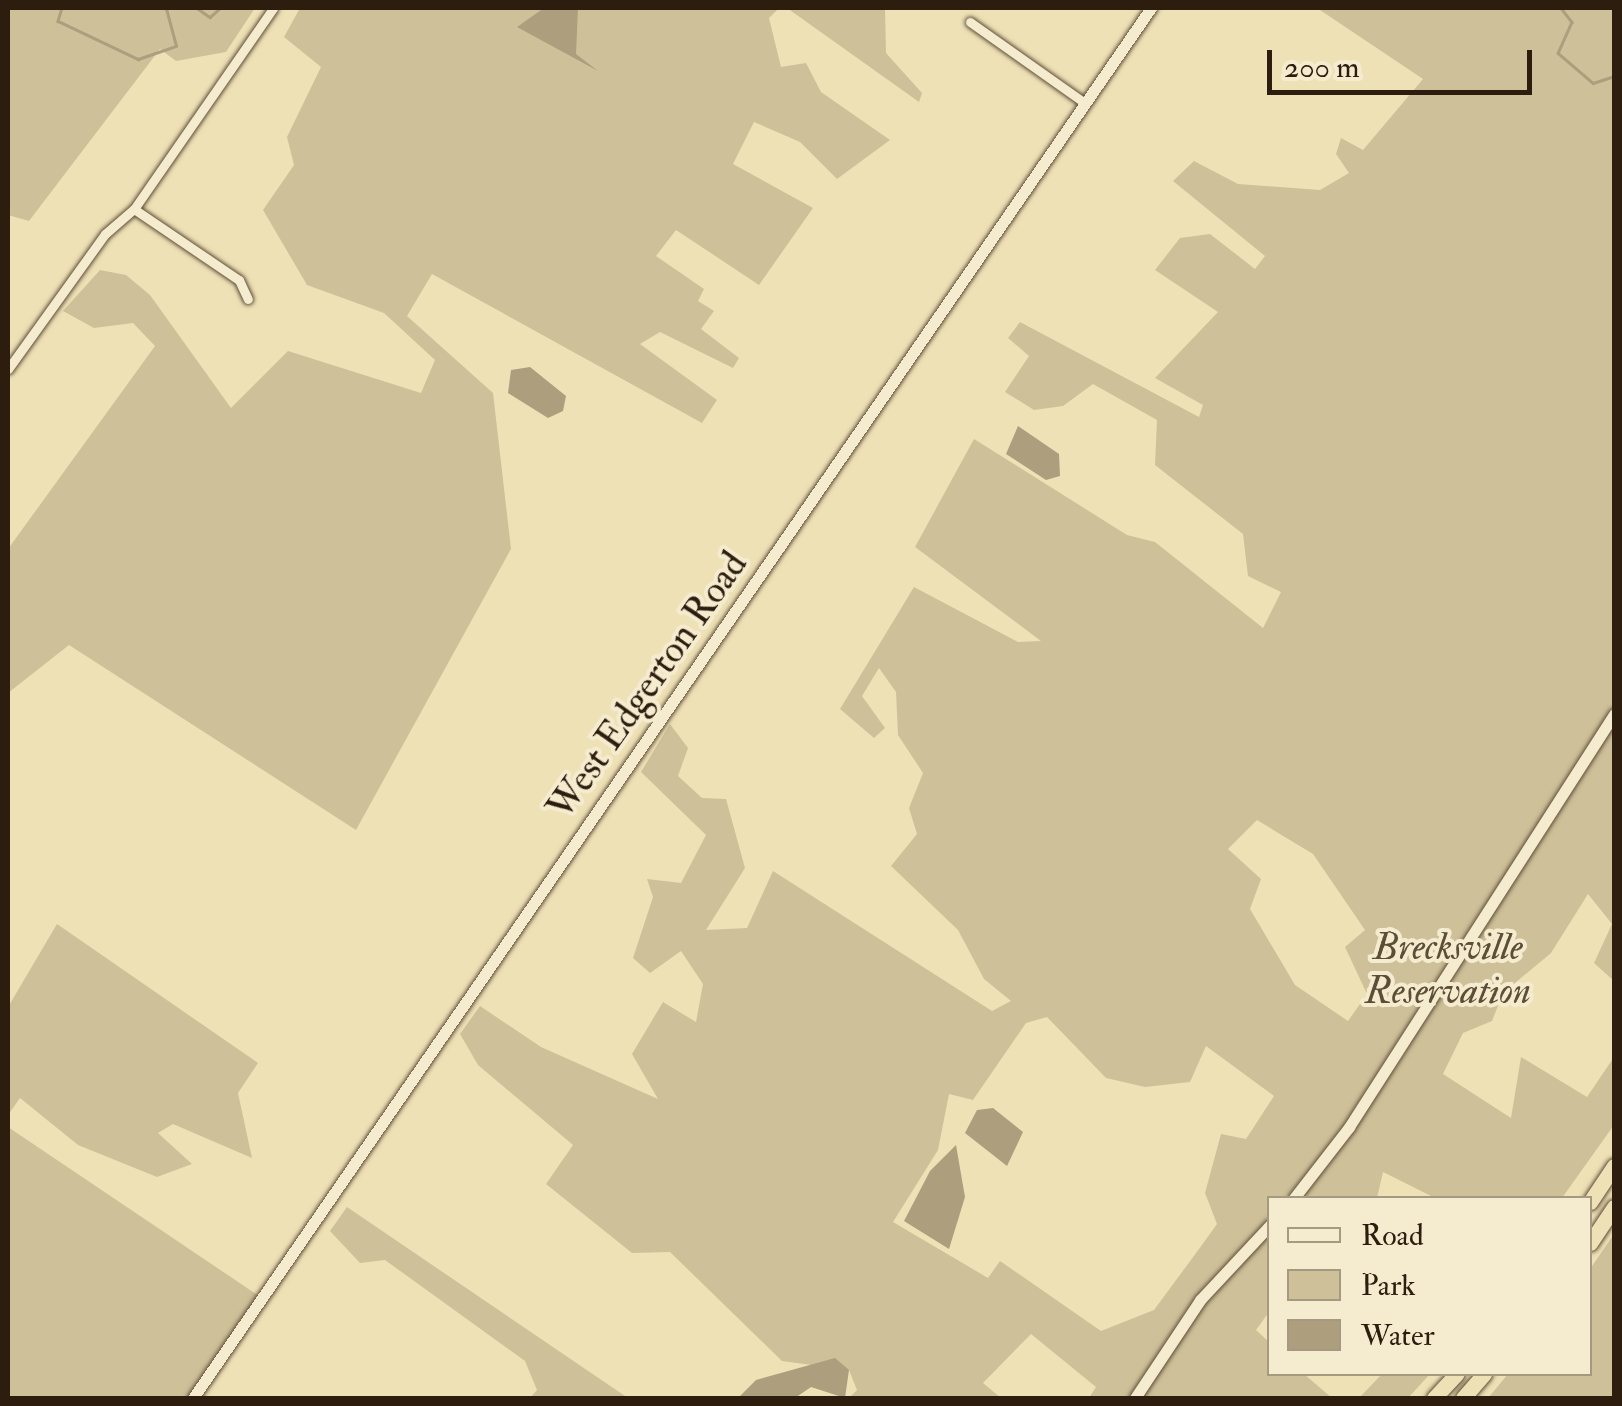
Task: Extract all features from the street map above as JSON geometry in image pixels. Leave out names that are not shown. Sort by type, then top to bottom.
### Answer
[{"type":"highway","points":[[1592,1199],[1614,1166]]},
{"type":"highway","points":[[1592,1240],[1614,1207]]},
{"type":"highway","points":[[1434,1398],[1454,1376]]},
{"type":"highway","points":[[1463,1398],[1482,1376]]},
{"type":"street","points":[[8,369],[94,247],[134,209],[273,8]]},
{"type":"street","name":"West Edgerton Road","points":[[194,1398],[1150,8]]},
{"type":"street","points":[[970,22],[1085,103]]},
{"type":"street","points":[[134,209],[240,280],[248,299]]},
{"type":"street","points":[[1296,1196],[1349,1128],[1614,714]]},
{"type":"street","points":[[1135,1398],[1200,1300],[1267,1227]]},
{"type":"green space","points":[[8,8],[255,8],[226,52],[176,61],[160,49],[29,221],[8,215]]},
{"type":"green space","points":[[300,8],[779,8],[769,18],[781,67],[806,63],[821,92],[890,140],[837,179],[800,142],[754,122],[733,164],[813,208],[759,285],[676,230],[656,256],[704,289],[698,301],[714,311],[701,329],[739,358],[733,368],[660,332],[640,344],[717,400],[702,423],[432,274],[407,316],[493,393],[511,549],[356,830],[69,645],[8,693],[8,549],[155,346],[133,323],[94,328],[63,311],[100,270],[126,275],[150,295],[231,408],[288,351],[421,393],[435,360],[384,313],[307,285],[263,210],[294,165],[287,137],[321,67],[284,37]]},
{"type":"green space","points":[[787,8],[885,8],[886,53],[922,93],[919,102]]},
{"type":"green space","name":"Brecksville Reservation","points":[[1317,8],[1614,8],[1614,981],[1594,963],[1612,924],[1588,894],[1551,953],[1503,993],[1492,1021],[1463,1033],[1443,1074],[1511,1118],[1521,1057],[1587,1097],[1614,1057],[1614,1125],[1563,1196],[1431,1196],[1383,1172],[1377,1196],[1267,1196],[1267,1315],[1256,1330],[1267,1340],[1267,1376],[1306,1376],[1332,1398],[1089,1398],[1096,1387],[1031,1334],[983,1383],[1001,1398],[849,1398],[857,1390],[849,1370],[782,1361],[670,1252],[632,1253],[546,1184],[573,1145],[478,1065],[460,1034],[480,1006],[541,1047],[658,1099],[632,1054],[663,1002],[696,1022],[703,984],[681,951],[650,973],[633,958],[653,897],[647,879],[681,883],[706,835],[641,772],[670,724],[688,748],[678,776],[702,798],[726,799],[745,868],[706,930],[747,928],[773,871],[992,1011],[1011,1001],[984,979],[958,930],[891,866],[917,834],[909,808],[923,773],[898,735],[896,692],[879,668],[862,696],[885,728],[874,738],[840,709],[914,587],[1018,642],[1041,641],[915,547],[974,439],[1127,535],[1155,542],[1263,628],[1281,592],[1248,576],[1243,534],[1155,465],[1157,420],[1093,384],[1063,406],[1034,410],[1005,392],[1029,356],[1008,338],[1020,322],[1199,417],[1203,405],[1155,378],[1218,312],[1155,270],[1180,238],[1210,234],[1255,269],[1265,256],[1173,181],[1194,161],[1238,184],[1320,190],[1349,173],[1336,154],[1341,138],[1363,150],[1423,79]],"holes":[[[1257,820],[1313,854],[1365,930],[1345,947],[1367,994],[1348,1021],[1295,985],[1250,909],[1261,879],[1228,849]],[[1047,1017],[1106,1078],[1145,1087],[1190,1082],[1206,1046],[1274,1096],[1246,1139],[1221,1134],[1205,1193],[1217,1224],[1154,1310],[1101,1331],[1000,1261],[988,1278],[893,1222],[938,1150],[949,1094],[973,1100],[1026,1023]]]},
{"type":"green space","points":[[57,924],[258,1063],[238,1093],[252,1158],[173,1124],[158,1133],[192,1164],[157,1177],[78,1145],[20,1098],[8,1115],[8,1007]]},
{"type":"green space","points":[[8,1127],[259,1296],[189,1398],[8,1398]]},
{"type":"green space","points":[[347,1207],[628,1398],[530,1398],[537,1390],[525,1361],[385,1260],[360,1263],[330,1231]]},
{"type":"green space","points":[[1614,1234],[1614,1398],[1488,1398],[1506,1376],[1592,1376],[1592,1266]]},
{"type":"green space","points":[[1380,1376],[1428,1376],[1408,1398],[1359,1398]]},
{"type":"water","points":[[544,8],[578,8],[576,54],[598,71],[517,27]]},
{"type":"water","points":[[530,367],[566,396],[563,411],[548,418],[508,393],[511,370]]},
{"type":"water","points":[[1018,426],[1059,454],[1060,476],[1046,480],[1006,454]]},
{"type":"water","points":[[993,1108],[1023,1132],[1007,1166],[965,1133],[977,1110]]},
{"type":"water","points":[[956,1145],[965,1197],[949,1249],[904,1221],[930,1171]]},
{"type":"water","points":[[835,1358],[849,1370],[845,1398],[811,1387],[795,1398],[738,1398],[756,1380]]},
{"type":"waterway","points":[[62,8],[58,21],[138,59],[176,46],[166,8]]},
{"type":"waterway","points":[[197,8],[210,17],[220,8]]},
{"type":"waterway","points":[[1561,8],[1572,22],[1558,53],[1593,83],[1614,76]]}]
